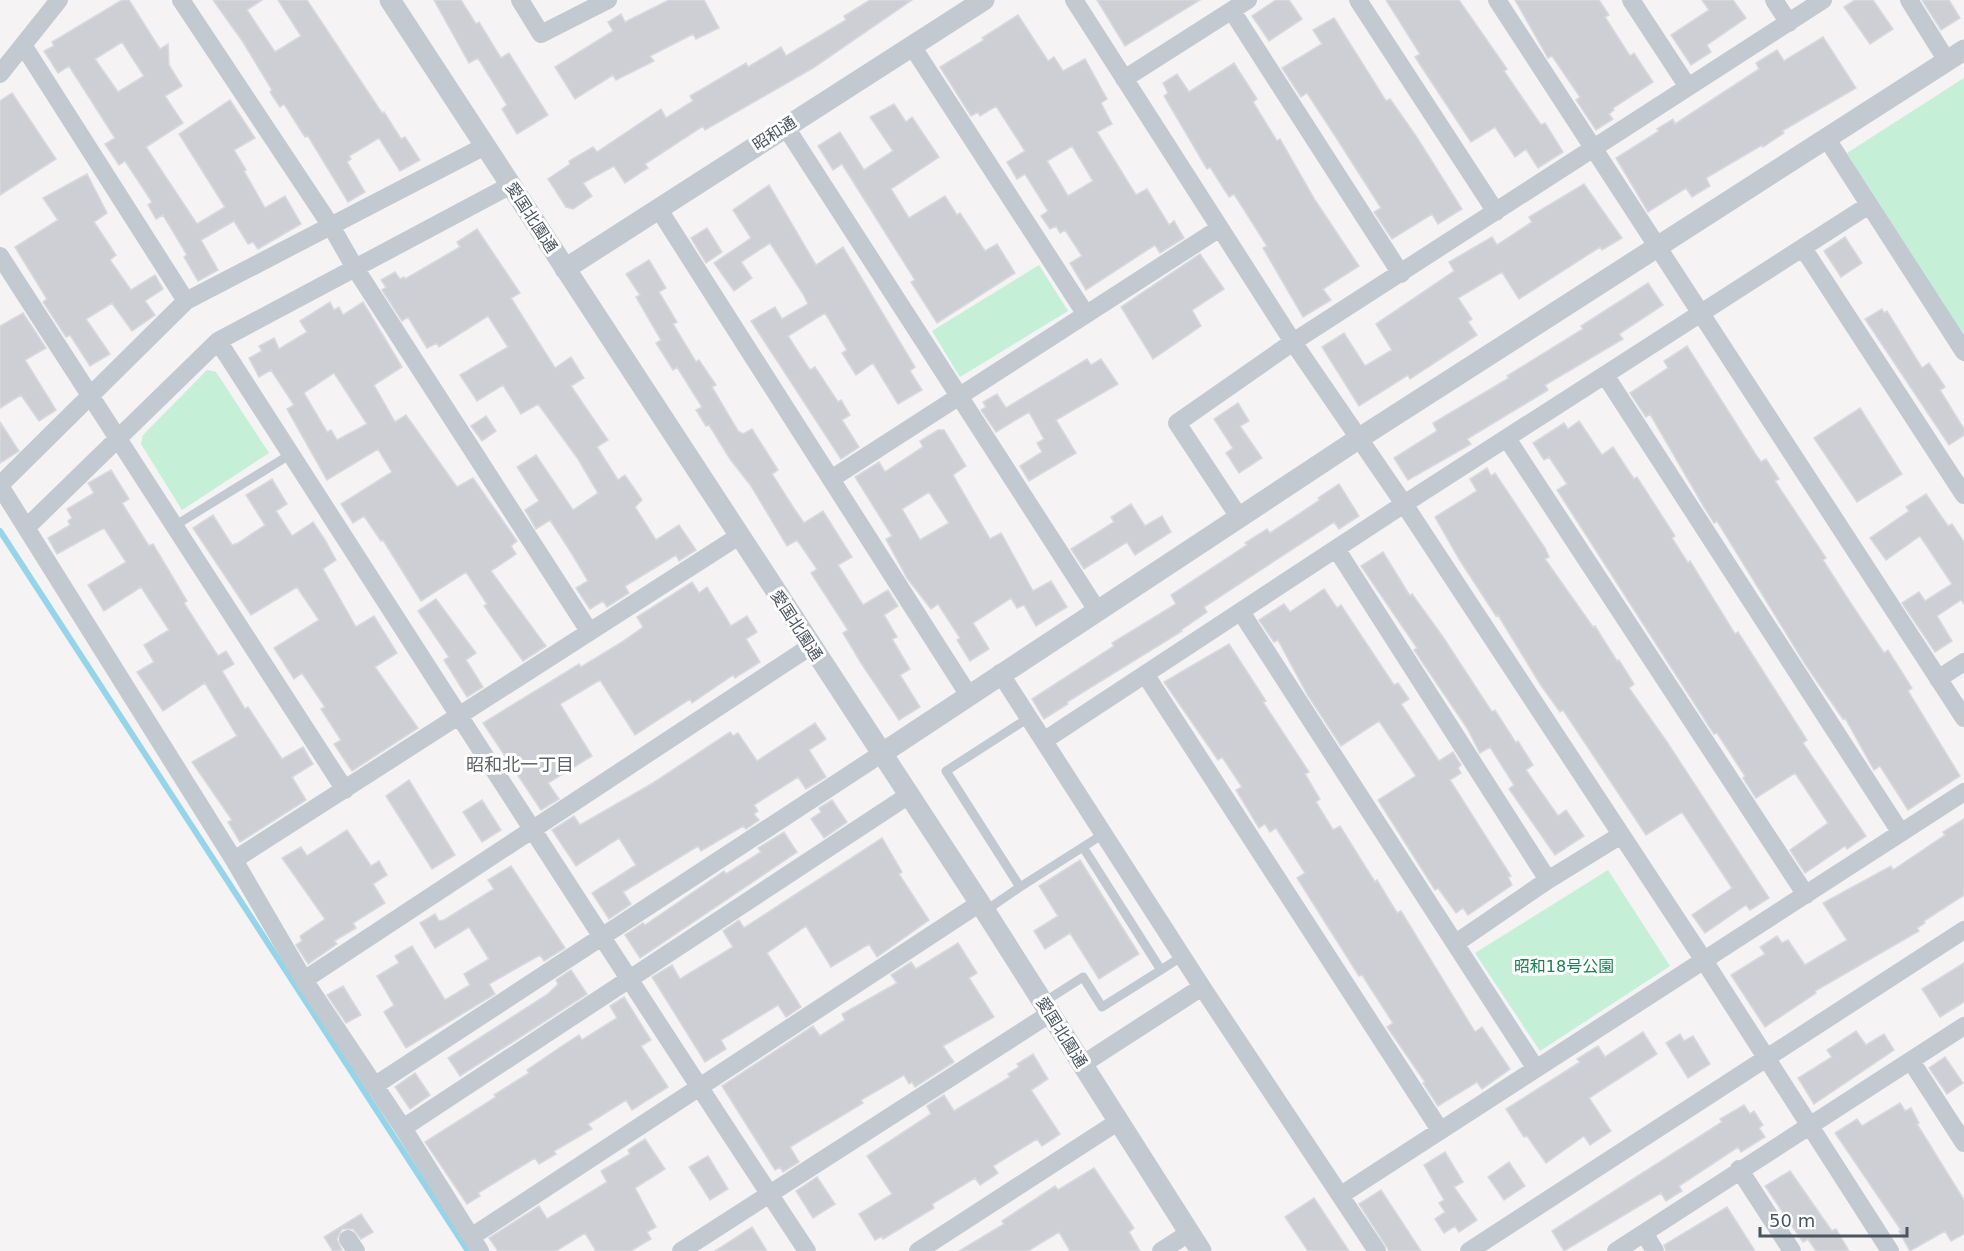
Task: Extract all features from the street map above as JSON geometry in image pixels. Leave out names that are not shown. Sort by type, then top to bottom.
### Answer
[{"type":"street","points":[[0,74],[59,0]]},
{"type":"street","points":[[181,0],[331,226],[355,268],[589,631]]},
{"type":"street","name":"愛国北園通","points":[[390,0],[982,907],[1201,1251]]},
{"type":"street","points":[[520,0],[541,34],[608,0]]},
{"type":"street","name":"昭和通","points":[[565,268],[984,0]]},
{"type":"street","points":[[1074,0],[1293,342],[1404,504],[1703,959],[1890,1251]]},
{"type":"street","points":[[1125,79],[1248,0]]},
{"type":"street","points":[[1358,0],[1496,212]]},
{"type":"street","points":[[1497,0],[1964,718]]},
{"type":"street","points":[[1631,0],[1688,87]]},
{"type":"street","points":[[1774,0],[1789,22]]},
{"type":"street","points":[[1239,517],[1177,423],[1293,342],[1823,0]]},
{"type":"street","points":[[374,1086],[1239,517],[1956,56],[1909,0]]},
{"type":"street","points":[[1232,11],[1401,274]]},
{"type":"street","points":[[24,45],[186,302]]},
{"type":"street","points":[[912,46],[1085,313]]},
{"type":"street","points":[[785,126],[1097,610]]},
{"type":"street","points":[[1827,139],[1964,352]]},
{"type":"street","points":[[485,146],[186,302],[0,486],[234,860],[303,980],[403,1128],[476,1244],[699,1086],[982,907]]},
{"type":"street","points":[[27,527],[120,439],[218,341],[511,185]]},
{"type":"street","points":[[1045,740],[1404,504],[1508,440],[1869,206]]},
{"type":"street","points":[[658,208],[968,694]]},
{"type":"street","points":[[831,479],[1220,228]]},
{"type":"street","points":[[1803,248],[1964,495]]},
{"type":"street","points":[[0,255],[345,790]]},
{"type":"street","points":[[218,341],[460,716],[530,829],[807,1251]]},
{"type":"street","points":[[1605,375],[1901,833]]},
{"type":"street","points":[[1508,440],[1806,895]]},
{"type":"street","points":[[234,860],[739,536]]},
{"type":"street","points":[[1337,550],[1548,880]]},
{"type":"street","points":[[1241,612],[1536,1069]]},
{"type":"street","points":[[303,980],[811,646]]},
{"type":"street","points":[[1938,679],[1964,662]]},
{"type":"street","points":[[1000,673],[1184,955],[1202,987],[1377,1251]]},
{"type":"street","points":[[1145,674],[1440,1130]]},
{"type":"street","points":[[1341,1195],[1964,792]]},
{"type":"street","points":[[403,1128],[909,795]]},
{"type":"street","points":[[1456,943],[1548,880],[1621,835]]},
{"type":"street","points":[[1469,1251],[1964,930]]},
{"type":"street","points":[[1083,1064],[1202,987]]},
{"type":"street","points":[[681,1251],[1047,1008]]},
{"type":"street","points":[[1616,1251],[1739,1169],[1964,1026]]},
{"type":"street","points":[[1911,1061],[1964,1143]]},
{"type":"street","points":[[918,1251],[1119,1121]]},
{"type":"street","points":[[1739,1169],[1792,1251]]},
{"type":"street","points":[[1161,1251],[1189,1233]]},
{"type":"street","points":[[1644,1233],[1655,1251]]},
{"type":"lane","points":[[176,525],[291,454]]},
{"type":"lane","points":[[1020,887],[946,771],[1030,717]]},
{"type":"lane","points":[[982,907],[1020,887],[1105,833]]},
{"type":"lane","points":[[1083,847],[1161,970]]},
{"type":"lane","points":[[1047,1008],[1083,977],[1102,1007],[1184,955]]},
{"type":"green space","points":[[1964,78],[1964,337],[1847,153]]},
{"type":"green space","points":[[1039,265],[1068,311],[960,377],[932,331]]},
{"type":"green space","points":[[207,370],[216,372],[269,453],[182,510],[141,444],[143,435]]},
{"type":"green space","name":"昭和18号公園","points":[[1608,870],[1670,966],[1540,1051],[1475,953]]},
{"type":"building","points":[[122,0],[129,0],[160,49],[168,44],[169,65],[182,86],[165,96],[183,123],[146,147],[197,224],[225,207],[179,134],[230,100],[255,138],[234,150],[265,208],[285,196],[301,224],[258,249],[253,242],[248,244],[234,221],[201,240],[218,270],[198,281],[184,257],[187,255],[163,215],[156,219],[148,205],[152,202],[125,161],[119,165],[105,144],[115,138],[69,66],[58,73],[44,51],[54,46],[52,42]],"holes":[[[122,42],[144,76],[118,92],[95,59]]]},
{"type":"building","points":[[213,0],[262,0],[247,10],[275,52],[301,36],[278,0],[307,0],[382,113],[384,112],[401,139],[405,137],[420,160],[400,171],[379,138],[349,156],[351,159],[347,162],[365,192],[348,202],[308,136],[305,137],[284,104],[280,107],[243,42]]},
{"type":"building","points":[[434,0],[461,0],[476,24],[479,22],[501,58],[509,53],[548,115],[517,134],[502,109],[507,105],[478,58],[469,63]]},
{"type":"building","points":[[669,0],[704,0],[719,28],[696,39],[693,34],[650,56],[654,61],[616,80],[613,75],[575,99],[555,67],[613,31],[608,22],[621,14],[625,22]]},
{"type":"building","points":[[870,0],[912,0],[813,68],[705,130],[703,126],[645,164],[648,168],[625,183],[614,166],[583,183],[592,196],[573,209],[566,207],[548,179],[570,164],[569,161],[593,147],[597,152],[661,109],[666,118],[693,101],[690,96],[746,63],[748,67],[781,47],[786,56],[846,20],[844,16]]},
{"type":"building","points":[[1097,0],[1200,0],[1125,46]]},
{"type":"building","points":[[1276,0],[1289,0],[1302,19],[1269,41],[1252,16]]},
{"type":"building","points":[[1386,0],[1459,0],[1507,69],[1504,71],[1541,125],[1545,123],[1563,152],[1538,168],[1526,149],[1515,157],[1495,127],[1471,142],[1415,57],[1420,54]]},
{"type":"building","points":[[1515,0],[1599,0],[1609,15],[1605,17],[1630,56],[1634,53],[1653,82],[1613,108],[1614,110],[1609,114],[1613,119],[1596,130],[1576,100],[1580,97],[1552,56],[1548,58]]},
{"type":"building","points":[[1702,0],[1733,0],[1746,18],[1707,45],[1711,52],[1691,65],[1671,35],[1709,10]]},
{"type":"building","points":[[1855,0],[1873,0],[1893,29],[1870,44],[1844,7]]},
{"type":"building","points":[[1922,0],[1949,0],[1960,18],[1941,30]]},
{"type":"building","points":[[1018,15],[1048,61],[1054,57],[1063,71],[1085,59],[1107,99],[1101,103],[1112,124],[1097,132],[1136,195],[1147,189],[1169,225],[1174,221],[1184,238],[1160,253],[1155,245],[1086,290],[1070,263],[1082,256],[1065,230],[1060,233],[1056,226],[1050,229],[1041,216],[1048,211],[1025,174],[1017,179],[1007,162],[1025,151],[996,106],[980,116],[978,112],[971,116],[940,67],[984,40],[982,38]],"holes":[[[1072,146],[1093,181],[1068,196],[1047,161]]]},
{"type":"building","points":[[1334,18],[1386,101],[1390,99],[1462,209],[1438,224],[1432,214],[1392,239],[1374,212],[1381,208],[1337,139],[1307,93],[1301,97],[1282,68],[1322,44],[1313,30]]},
{"type":"building","points":[[1823,37],[1856,88],[1782,131],[1784,133],[1763,147],[1762,145],[1706,178],[1710,186],[1692,197],[1686,188],[1648,212],[1616,158],[1659,131],[1657,129],[1673,119],[1675,124],[1759,69],[1756,63],[1777,50],[1784,61]]},
{"type":"building","points":[[1234,63],[1257,99],[1253,102],[1277,141],[1280,139],[1315,200],[1359,266],[1323,289],[1331,300],[1303,317],[1263,248],[1267,246],[1234,194],[1229,197],[1210,167],[1207,169],[1164,96],[1168,93],[1163,83],[1177,74],[1189,92]]},
{"type":"building","points":[[12,93],[56,159],[0,195],[0,101]]},
{"type":"building","points":[[894,104],[906,122],[912,117],[939,157],[891,189],[909,218],[945,196],[957,215],[960,213],[985,251],[997,244],[1015,273],[937,323],[911,282],[915,280],[842,164],[833,170],[818,146],[840,132],[864,170],[893,151],[870,117]]},
{"type":"building","points":[[87,174],[107,213],[94,222],[116,255],[110,260],[131,290],[155,275],[163,289],[145,301],[155,315],[132,331],[112,303],[86,319],[110,354],[90,366],[70,335],[66,337],[43,302],[47,299],[15,247],[58,220],[43,198]]},
{"type":"building","points":[[1584,184],[1622,238],[1602,250],[1600,247],[1519,299],[1502,272],[1458,298],[1472,319],[1468,322],[1477,335],[1410,379],[1408,375],[1359,406],[1322,347],[1344,333],[1365,366],[1392,350],[1376,324],[1454,271],[1449,262],[1492,237],[1497,245],[1532,222],[1529,217]]},
{"type":"building","points":[[769,185],[816,265],[843,247],[915,367],[910,371],[922,390],[898,404],[873,363],[856,375],[842,353],[847,350],[825,313],[788,336],[810,370],[815,367],[838,402],[841,400],[850,415],[842,420],[859,447],[841,459],[751,321],[775,307],[782,319],[808,304],[770,243],[741,262],[752,278],[734,291],[714,263],[751,238],[733,210]]},
{"type":"building","points":[[707,228],[722,252],[706,263],[691,238]]},
{"type":"building","points":[[477,229],[520,293],[511,298],[555,368],[571,357],[584,378],[571,386],[608,440],[597,447],[618,480],[625,475],[642,500],[635,507],[656,540],[679,525],[696,550],[679,561],[676,555],[625,586],[629,593],[607,607],[603,601],[590,609],[576,588],[588,581],[550,520],[536,529],[525,510],[539,501],[517,467],[536,455],[573,510],[598,493],[578,459],[538,404],[521,414],[503,385],[477,401],[460,375],[508,347],[488,316],[439,347],[437,343],[427,348],[408,317],[402,321],[382,290],[386,287],[381,280],[395,272],[400,279],[404,277],[405,279],[460,247],[457,242]]},
{"type":"building","points":[[1845,237],[1862,263],[1841,277],[1824,251]]},
{"type":"building","points":[[1200,254],[1224,289],[1192,310],[1201,326],[1153,359],[1121,307]]},
{"type":"building","points":[[649,260],[666,288],[659,292],[677,322],[673,324],[696,362],[699,360],[716,385],[712,387],[738,431],[743,434],[752,429],[778,470],[772,474],[804,523],[823,511],[852,557],[838,565],[863,605],[888,590],[898,606],[884,615],[897,637],[892,639],[910,669],[900,675],[920,707],[899,720],[843,633],[848,630],[811,573],[817,569],[797,540],[787,546],[751,486],[696,410],[702,407],[677,367],[673,370],[656,343],[661,340],[636,297],[640,295],[626,274]]},
{"type":"building","points":[[1648,283],[1663,305],[1619,334],[1623,339],[1545,385],[1548,390],[1467,439],[1471,444],[1408,480],[1394,458],[1437,431],[1433,423],[1509,378],[1507,376],[1583,329],[1581,326]]},
{"type":"building","points":[[330,302],[334,310],[339,307],[343,315],[363,302],[402,367],[374,385],[395,422],[406,415],[457,487],[473,478],[517,541],[511,546],[516,554],[491,571],[546,646],[523,661],[484,606],[487,604],[466,572],[421,601],[383,540],[381,541],[364,516],[353,523],[341,504],[392,472],[378,449],[327,480],[287,409],[294,405],[271,370],[259,377],[249,358],[262,351],[259,346],[274,338],[279,349],[307,332],[300,321]],"holes":[[[334,373],[367,424],[337,440],[331,430],[327,432],[304,393]]]},
{"type":"building","points":[[1882,309],[1884,313],[1887,311],[1922,368],[1929,363],[1945,387],[1940,390],[1964,429],[1964,435],[1949,445],[1865,319]]},
{"type":"building","points":[[23,313],[46,348],[25,360],[56,410],[39,421],[21,395],[0,408],[0,326]]},
{"type":"building","points":[[1687,346],[1756,455],[1761,462],[1766,459],[1779,479],[1775,481],[1826,558],[1823,560],[1850,602],[1884,653],[1888,650],[1912,688],[1908,691],[1960,776],[1908,810],[1880,766],[1874,770],[1845,718],[1843,719],[1805,664],[1717,521],[1714,523],[1650,414],[1646,417],[1630,393],[1668,368],[1664,361]]},
{"type":"building","points":[[1087,359],[1091,365],[1101,359],[1118,384],[1056,420],[1076,453],[1029,481],[1020,466],[1042,452],[1037,443],[1044,439],[1029,412],[996,432],[981,410],[986,407],[983,402],[997,394],[1006,408]]},
{"type":"building","points":[[1238,403],[1249,421],[1240,426],[1262,458],[1239,473],[1226,453],[1233,448],[1214,419]]},
{"type":"building","points":[[1860,408],[1902,474],[1857,502],[1814,438]]},
{"type":"building","points":[[486,416],[496,431],[482,441],[471,426]]},
{"type":"building","points":[[1579,421],[1602,455],[1613,447],[1634,479],[1637,477],[1675,536],[1672,538],[1688,563],[1690,561],[1735,634],[1738,632],[1807,740],[1803,743],[1866,836],[1847,849],[1845,846],[1805,873],[1790,850],[1828,823],[1795,773],[1756,798],[1743,778],[1745,776],[1717,733],[1714,734],[1557,490],[1567,484],[1549,457],[1544,460],[1533,443],[1564,423],[1568,429]]},
{"type":"building","points":[[0,422],[19,451],[0,463]]},
{"type":"building","points":[[938,430],[944,430],[966,466],[953,475],[990,539],[1001,533],[1033,591],[1051,581],[1067,607],[1036,626],[1024,605],[1017,608],[1011,598],[973,623],[989,649],[970,661],[957,640],[960,638],[938,604],[931,609],[907,578],[886,539],[892,536],[855,477],[879,462],[885,472],[923,447],[920,441]],"holes":[[[929,492],[949,523],[920,540],[902,509]]]},
{"type":"building","points":[[1487,468],[1491,476],[1495,473],[1545,548],[1549,557],[1545,559],[1593,627],[1595,626],[1617,661],[1619,660],[1634,684],[1629,688],[1769,898],[1750,910],[1746,905],[1705,933],[1692,915],[1732,888],[1682,812],[1646,835],[1563,710],[1560,712],[1540,684],[1498,615],[1496,616],[1459,559],[1435,517],[1477,491],[1470,479]]},
{"type":"building","points":[[111,470],[129,499],[122,503],[149,546],[153,544],[187,601],[184,603],[218,656],[226,651],[234,664],[222,671],[245,709],[248,707],[282,759],[303,747],[313,764],[292,777],[306,800],[240,842],[228,822],[232,820],[192,762],[237,736],[205,683],[163,711],[137,672],[154,662],[144,645],[169,630],[141,587],[104,611],[88,585],[126,562],[104,528],[57,554],[48,538],[70,525],[68,521],[72,518],[67,509],[94,493],[88,483]]},
{"type":"building","points":[[272,479],[287,504],[276,511],[292,536],[313,522],[325,540],[336,560],[323,569],[356,627],[374,616],[397,653],[375,667],[418,728],[352,771],[334,744],[341,740],[321,709],[325,707],[302,673],[294,679],[274,648],[319,620],[297,587],[251,615],[193,528],[213,515],[232,545],[238,543],[265,525],[246,495]]},
{"type":"building","points":[[1339,484],[1359,516],[1339,529],[1334,522],[1204,607],[1207,612],[1182,631],[1067,702],[1068,704],[1044,719],[1032,699],[1114,646],[1112,643],[1176,604],[1171,595],[1247,545],[1245,543],[1267,529],[1270,533],[1320,500],[1318,498]]},
{"type":"building","points":[[1926,494],[1948,526],[1952,524],[1964,542],[1964,604],[1961,600],[1937,616],[1952,641],[1935,652],[1902,603],[1919,592],[1925,601],[1952,584],[1920,536],[1886,560],[1870,538],[1909,511],[1906,507]]},
{"type":"building","points":[[1131,504],[1145,526],[1162,516],[1171,532],[1135,555],[1127,542],[1084,569],[1071,549],[1114,522],[1111,517]]},
{"type":"building","points":[[1383,552],[1410,596],[1412,594],[1443,637],[1492,712],[1495,710],[1516,743],[1518,741],[1533,765],[1526,770],[1558,816],[1566,810],[1584,836],[1555,855],[1509,789],[1514,785],[1490,747],[1480,753],[1467,728],[1414,650],[1417,648],[1361,566]]},
{"type":"building","points":[[692,582],[699,593],[707,587],[731,626],[747,616],[757,632],[746,639],[760,662],[735,678],[733,675],[692,703],[690,699],[635,735],[600,680],[560,704],[592,756],[548,783],[559,799],[541,810],[483,723],[579,664],[581,667],[622,642],[643,627],[637,617]]},
{"type":"building","points":[[1324,589],[1337,608],[1341,605],[1394,685],[1398,683],[1409,699],[1401,704],[1439,761],[1453,752],[1461,765],[1458,768],[1461,773],[1450,780],[1511,876],[1508,877],[1512,885],[1468,915],[1463,908],[1456,913],[1438,888],[1435,890],[1378,800],[1416,776],[1379,721],[1341,746],[1307,694],[1278,640],[1274,642],[1259,620],[1284,604],[1290,612]]},
{"type":"building","points":[[436,599],[476,653],[466,660],[483,687],[467,697],[444,660],[449,657],[418,611]]},
{"type":"building","points":[[1229,644],[1266,701],[1263,702],[1309,772],[1305,774],[1320,799],[1316,802],[1333,830],[1340,826],[1397,913],[1401,911],[1475,1032],[1482,1027],[1510,1069],[1482,1089],[1477,1082],[1438,1106],[1423,1083],[1425,1082],[1387,1027],[1393,1023],[1362,975],[1359,976],[1297,878],[1305,873],[1276,828],[1270,832],[1265,824],[1259,828],[1236,790],[1242,787],[1222,757],[1218,760],[1164,682]]},
{"type":"building","points":[[815,723],[826,739],[809,750],[826,777],[806,789],[798,777],[754,805],[758,811],[754,814],[759,820],[746,829],[743,826],[701,851],[698,846],[623,892],[631,904],[609,919],[592,893],[636,865],[619,838],[576,866],[552,830],[574,816],[580,825],[653,783],[730,732],[733,736],[738,733],[757,761]]},
{"type":"building","points":[[409,780],[455,855],[432,869],[386,796]]},
{"type":"building","points":[[482,800],[501,830],[482,842],[463,812]]},
{"type":"building","points":[[832,800],[847,822],[824,838],[811,819],[821,812],[819,808]]},
{"type":"building","points":[[1964,819],[1964,895],[1924,921],[1925,923],[1917,928],[1919,931],[1815,991],[1816,993],[1765,1027],[1731,975],[1765,954],[1760,947],[1777,936],[1782,943],[1788,940],[1805,965],[1847,940],[1823,903],[1891,866],[1893,870],[1945,835],[1943,832]]},
{"type":"building","points":[[347,830],[371,866],[379,861],[387,875],[373,884],[385,903],[353,923],[356,928],[334,941],[337,944],[308,964],[296,945],[302,941],[300,936],[325,919],[282,858],[301,847],[307,856]]},
{"type":"building","points":[[784,832],[797,852],[640,958],[625,935],[643,923],[645,925],[724,871],[726,874],[761,852],[758,848]]},
{"type":"building","points":[[882,838],[902,872],[899,874],[929,920],[877,957],[869,944],[831,967],[806,926],[767,953],[801,1007],[786,1017],[778,1005],[721,1040],[726,1049],[705,1062],[652,977],[672,965],[680,979],[733,947],[723,931],[739,920],[744,928]]},
{"type":"building","points":[[1080,860],[1139,954],[1099,979],[1070,933],[1045,949],[1034,931],[1058,916],[1039,886]]},
{"type":"building","points":[[511,866],[565,948],[544,961],[540,955],[489,984],[495,994],[406,1048],[384,1012],[394,1005],[377,976],[399,963],[395,956],[412,946],[445,1000],[470,985],[464,974],[489,959],[469,927],[435,948],[420,923],[435,914],[439,921],[444,920],[494,889],[488,880]]},
{"type":"building","points":[[958,943],[977,973],[969,978],[994,1017],[943,1046],[954,1062],[915,1087],[912,1082],[909,1084],[904,1075],[861,1100],[863,1103],[790,1147],[799,1162],[783,1172],[780,1167],[775,1170],[722,1086],[813,1026],[820,1036],[845,1020],[842,1014],[897,983],[891,975],[911,962],[916,969]]},
{"type":"building","points":[[1964,963],[1964,1002],[1940,1017],[1922,989]]},
{"type":"building","points":[[571,970],[587,994],[460,1076],[448,1058],[548,994],[558,984],[556,980]]},
{"type":"building","points":[[343,986],[361,1015],[346,1023],[327,995]]},
{"type":"building","points":[[624,997],[651,1040],[641,1046],[668,1087],[632,1110],[626,1100],[588,1124],[592,1129],[554,1151],[556,1154],[539,1164],[535,1158],[478,1193],[480,1196],[467,1204],[425,1142],[496,1097],[494,1095],[529,1073],[527,1070],[579,1035],[582,1040],[617,1018],[610,1006]]},
{"type":"building","points":[[1856,1031],[1866,1045],[1884,1034],[1894,1050],[1814,1104],[1798,1078],[1832,1057],[1827,1050]]},
{"type":"building","points":[[1643,1032],[1657,1054],[1589,1098],[1611,1131],[1590,1145],[1584,1136],[1546,1163],[1527,1136],[1524,1137],[1506,1109],[1580,1062],[1577,1059],[1598,1046],[1605,1057]]},
{"type":"building","points":[[1680,1034],[1684,1041],[1693,1036],[1710,1064],[1688,1078],[1666,1043]]},
{"type":"building","points":[[1033,1054],[1048,1079],[1031,1090],[1060,1134],[1042,1146],[1037,1139],[993,1166],[998,1173],[980,1185],[975,1178],[932,1204],[934,1208],[883,1239],[882,1236],[875,1240],[859,1214],[892,1194],[867,1156],[931,1114],[927,1106],[944,1095],[954,1111],[1010,1077],[1008,1074],[1019,1067],[1017,1064]]},
{"type":"building","points":[[1945,1057],[1963,1083],[1947,1094],[1929,1068]]},
{"type":"building","points":[[415,1073],[430,1095],[410,1109],[395,1087]]},
{"type":"building","points":[[1900,1103],[1905,1111],[1911,1108],[1919,1123],[1917,1124],[1964,1200],[1964,1234],[1951,1241],[1945,1231],[1910,1251],[1899,1231],[1901,1230],[1835,1133],[1857,1119],[1862,1126]]},
{"type":"building","points":[[1744,1105],[1750,1114],[1754,1111],[1763,1125],[1759,1128],[1765,1137],[1741,1152],[1738,1147],[1679,1186],[1682,1191],[1666,1201],[1661,1193],[1564,1251],[1552,1231],[1722,1122],[1720,1119]]},
{"type":"building","points":[[645,1139],[665,1169],[635,1188],[656,1227],[647,1232],[651,1239],[631,1251],[596,1251],[585,1233],[556,1251],[498,1251],[489,1238],[539,1206],[547,1219],[607,1182],[601,1171],[630,1154],[628,1150]]},
{"type":"building","points":[[1445,1152],[1463,1182],[1454,1187],[1477,1220],[1459,1232],[1455,1226],[1444,1233],[1435,1219],[1445,1212],[1439,1203],[1444,1200],[1424,1165]]},
{"type":"building","points":[[708,1156],[728,1189],[710,1200],[689,1167]]},
{"type":"building","points":[[1509,1162],[1525,1186],[1504,1200],[1488,1177]]},
{"type":"building","points":[[1094,1168],[1134,1228],[1129,1232],[1140,1251],[1070,1251],[1059,1232],[1028,1251],[959,1251],[1004,1224],[1002,1221],[1055,1186],[1058,1190]]},
{"type":"building","points":[[1790,1171],[1832,1231],[1836,1229],[1849,1251],[1816,1251],[1808,1239],[1803,1242],[1765,1186]]},
{"type":"building","points":[[817,1177],[835,1204],[813,1218],[796,1191]]},
{"type":"building","points":[[1381,1190],[1421,1251],[1389,1251],[1359,1204]]},
{"type":"building","points":[[1314,1198],[1349,1251],[1308,1251],[1285,1217]]},
{"type":"building","points":[[1727,1207],[1755,1251],[1666,1251],[1664,1245]]},
{"type":"building","points":[[361,1214],[373,1232],[361,1239],[353,1229],[342,1229],[337,1239],[342,1250],[333,1251],[324,1237]]},
{"type":"building","points":[[752,1227],[767,1251],[715,1251]]},
{"type":"waterway","points":[[0,531],[468,1251]]},
{"type":"district","name":"昭和北一丁目","points":[[520,765]]}]
